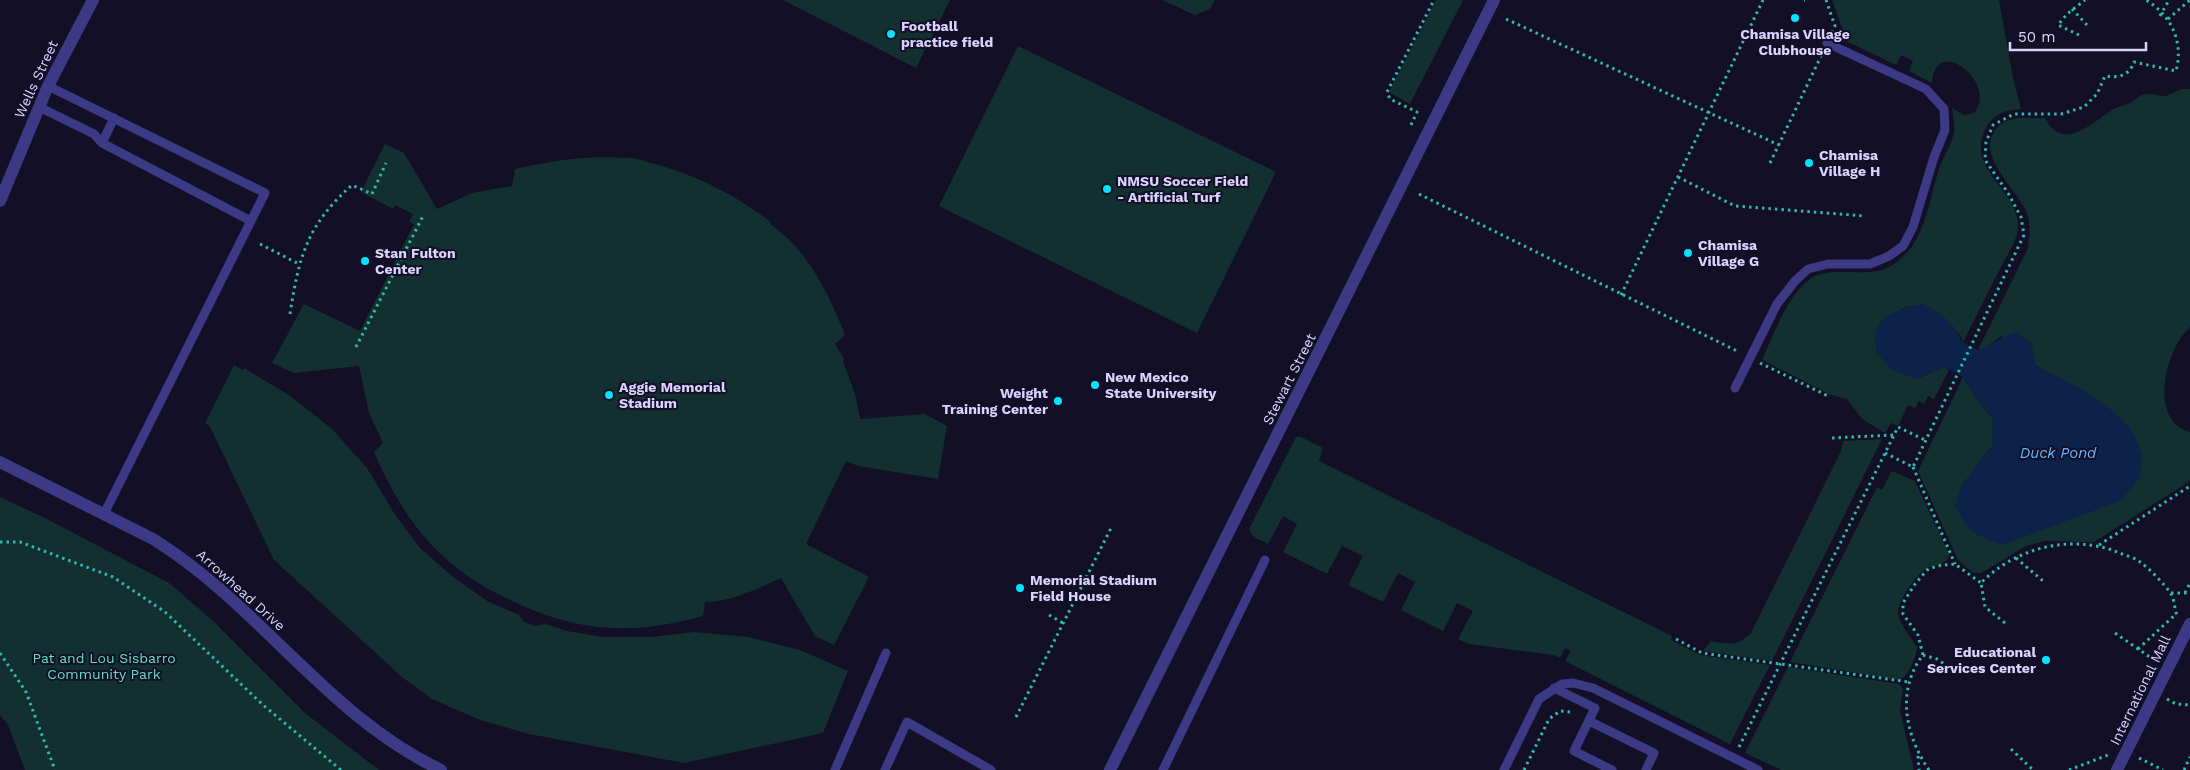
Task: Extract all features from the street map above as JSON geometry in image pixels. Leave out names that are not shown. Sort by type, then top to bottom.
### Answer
[{"type":"street","name":"Wells Street","points":[[0,201],[48,86],[93,0]]},
{"type":"street","name":"Stewart Street","points":[[1110,770],[1494,0]]},
{"type":"street","name":"Arrowhead Drive","points":[[0,462],[154,539],[197,568],[238,603],[330,693],[357,716],[397,746],[441,770]]},
{"type":"street","name":"International Mall","points":[[2117,770],[2188,629]]},
{"type":"lane","points":[[1735,388],[1777,304],[1795,281],[1808,269],[1828,264],[1870,264],[1889,256],[1903,246],[1913,227],[1934,157],[1946,130],[1944,109],[1926,89],[1827,43]]},
{"type":"lane","points":[[48,86],[265,194],[104,514]]},
{"type":"lane","points":[[39,107],[94,134],[102,143],[251,221]]},
{"type":"lane","points":[[102,143],[114,118]]},
{"type":"lane","points":[[1163,770],[1265,560]]},
{"type":"lane","points":[[835,770],[886,653]]},
{"type":"lane","points":[[1504,770],[1539,699],[1562,684],[1573,683],[1588,686],[1758,770]]},
{"type":"lane","points":[[1554,688],[1595,708],[1574,751],[1612,770]]},
{"type":"lane","points":[[1589,721],[1654,753],[1646,770]]},
{"type":"lane","points":[[885,770],[907,722],[992,770]]},
{"type":"path","points":[[1411,125],[1417,112],[1390,99],[1387,92],[1434,0]]},
{"type":"path","points":[[1621,295],[1763,0]]},
{"type":"path","points":[[1770,163],[1835,26],[1826,0]]},
{"type":"path","points":[[2079,35],[2058,25],[2071,9],[2085,0]]},
{"type":"path","points":[[1913,466],[2024,235],[2021,217],[2008,193],[1985,160],[1986,142],[1993,125],[2014,114],[2061,114],[2084,107],[2097,94],[2105,76],[2116,78],[2125,74],[2132,69],[2134,62],[2176,71],[2178,45],[2176,35],[2162,12],[2146,0]]},
{"type":"path","points":[[2160,16],[2168,0]]},
{"type":"path","points":[[2168,19],[2190,0]]},
{"type":"path","points":[[2071,9],[2087,25]]},
{"type":"path","points":[[1506,18],[1778,145]]},
{"type":"path","points":[[290,314],[299,264],[310,235],[325,212],[352,185],[372,194],[386,163]]},
{"type":"path","points":[[1678,177],[1735,206],[1864,216]]},
{"type":"path","points":[[1419,194],[1828,396]]},
{"type":"path","points":[[356,347],[424,214]]},
{"type":"path","points":[[260,244],[299,264]]},
{"type":"path","points":[[1734,758],[1898,427],[1925,440]]},
{"type":"path","points":[[1832,438],[1894,435]]},
{"type":"path","points":[[1885,453],[1913,466],[1955,564],[1981,583],[1985,607],[2005,623]]},
{"type":"path","points":[[2099,546],[2190,486]]},
{"type":"path","points":[[1016,717],[1111,528]]},
{"type":"path","points":[[0,542],[20,542],[113,577],[165,612],[262,705],[341,770]]},
{"type":"path","points":[[1981,583],[1991,573],[2030,550],[2049,546],[2099,546],[2140,562],[2170,593],[2176,614],[2188,629]]},
{"type":"path","points":[[2016,558],[2043,581]]},
{"type":"path","points":[[1923,654],[1918,635],[1903,614],[1903,603],[1914,584],[1927,570],[1937,566],[1955,564]]},
{"type":"path","points":[[2185,593],[2190,584]]},
{"type":"path","points":[[2170,593],[2190,593]]},
{"type":"path","points":[[2138,650],[2176,614]]},
{"type":"path","points":[[1049,615],[1063,623]]},
{"type":"path","points":[[2115,633],[2168,669]]},
{"type":"path","points":[[1676,639],[1702,653],[1909,682]]},
{"type":"path","points":[[0,653],[26,692],[56,770]]},
{"type":"path","points":[[1923,654],[1937,659],[1954,671]]},
{"type":"path","points":[[1920,770],[1905,702],[1915,665],[1923,654]]},
{"type":"path","points":[[2156,693],[2176,704],[2190,706]]},
{"type":"path","points":[[1524,770],[1549,719],[1560,711],[1567,711],[1577,716]]},
{"type":"path","points":[[2010,749],[2033,770]]},
{"type":"path","points":[[2069,770],[2128,750],[2163,770]]},
{"type":"path","points":[[1918,754],[1929,770]]},
{"type":"path","points":[[2184,770],[2190,757]]},
{"type":"green space","name":"Football practice field","points":[[783,0],[950,0],[916,68]]},
{"type":"green space","points":[[1162,0],[1215,0],[1210,9],[1195,15]]},
{"type":"green space","points":[[1436,0],[1463,0],[1410,104],[1389,92]]},
{"type":"green space","points":[[1832,0],[1999,0],[2013,78],[2021,109],[2010,110],[1992,119],[1986,128],[1981,143],[1982,156],[1987,168],[2010,201],[2016,214],[2018,228],[2016,238],[1963,342],[1959,333],[1907,306],[1880,322],[1917,379],[1944,367],[1949,370],[1934,399],[1928,396],[1924,404],[1919,401],[1915,408],[1908,405],[1898,426],[1891,423],[1885,433],[1862,419],[1847,399],[1831,395],[1762,360],[1787,306],[1810,279],[1826,273],[1867,272],[1885,269],[1897,262],[1910,248],[1922,227],[1940,166],[1952,140],[1954,125],[1952,108],[1964,115],[1974,113],[1979,101],[1978,89],[1972,77],[1964,68],[1953,62],[1943,62],[1936,68],[1932,83],[1909,71],[1913,61],[1901,55],[1896,65],[1838,37],[1842,28]]},
{"type":"green space","name":"NMSU Soccer Field - Artificial Turf","points":[[1018,46],[1276,172],[1197,333],[939,206]]},
{"type":"green space","points":[[2183,89],[2190,89],[2190,327],[2181,337],[2168,366],[2165,399],[2168,413],[2177,425],[2190,432],[2190,481],[2094,542],[2045,541],[2026,546],[1981,573],[1973,573],[1958,560],[1918,471],[1963,377],[1973,394],[1993,419],[1992,446],[1961,487],[2135,436],[2114,413],[2090,395],[2032,363],[2001,336],[1987,347],[1978,350],[2028,248],[2029,235],[2027,213],[2002,175],[1992,155],[1990,145],[1992,136],[2001,124],[2021,118],[2045,118],[2053,128],[2061,133],[2079,132],[2114,109],[2132,102],[2142,95],[2165,96]]},
{"type":"green space","name":"Aggie Memorial Stadium","points":[[385,144],[404,153],[437,209],[472,193],[512,186],[515,169],[572,159],[600,157],[632,158],[683,173],[729,194],[771,222],[770,224],[795,246],[806,259],[824,288],[845,335],[835,344],[844,359],[843,361],[856,397],[860,419],[925,414],[947,426],[938,479],[858,466],[846,461],[806,544],[869,577],[834,645],[815,636],[781,578],[735,597],[705,602],[703,616],[677,622],[628,628],[580,624],[533,610],[486,588],[466,575],[447,559],[420,532],[398,499],[374,452],[383,443],[369,413],[359,366],[294,373],[272,363],[304,304],[360,331],[414,224],[409,222],[413,214],[395,205],[393,209],[361,192]]},
{"type":"green space","points":[[234,365],[243,370],[244,368],[289,395],[332,429],[367,468],[394,513],[419,547],[452,576],[487,601],[519,615],[524,622],[535,626],[545,624],[567,631],[604,637],[651,637],[694,632],[748,637],[800,650],[848,671],[823,733],[684,763],[529,734],[480,720],[432,699],[402,677],[274,560],[210,427],[205,423]]},
{"type":"green space","points":[[1296,437],[1301,437],[1323,448],[1319,461],[1672,636],[1671,640],[1700,655],[1770,665],[1730,744],[1565,661],[1571,651],[1565,648],[1560,658],[1553,655],[1469,644],[1458,639],[1473,611],[1457,603],[1443,631],[1401,610],[1415,582],[1398,573],[1383,602],[1348,585],[1363,556],[1342,546],[1327,574],[1283,552],[1297,524],[1283,516],[1268,544],[1254,537],[1249,529]]},
{"type":"green space","points":[[1882,439],[1772,661],[1703,651],[1711,641],[1732,643],[1742,641],[1751,633],[1841,451],[1843,441]]},
{"type":"green space","points":[[1891,472],[1915,481],[1949,554],[1946,561],[1921,573],[1912,583],[1899,608],[1899,617],[1917,647],[1912,665],[1900,680],[1790,662],[1877,487],[1882,490]]},
{"type":"green space","name":"Pat and Lou Sisbarro Community Park","points":[[0,497],[45,518],[169,583],[211,619],[305,713],[379,770],[25,770],[8,725],[0,715]]},
{"type":"green space","points":[[1788,667],[1899,684],[1903,689],[1900,711],[1914,770],[1781,770],[1745,753]]},
{"type":"water","name":"Duck Pond","points":[[1923,304],[1941,315],[1951,324],[1961,341],[1978,350],[2016,332],[2032,344],[2035,365],[2092,395],[2123,420],[2135,436],[2142,456],[2140,478],[2120,501],[2002,545],[1978,535],[1968,527],[1955,505],[1961,487],[1992,446],[1993,419],[1973,394],[1963,377],[1944,367],[1917,379],[1892,370],[1876,352],[1876,332],[1883,320],[1902,309]]},
{"type":"place","name":"Chamisa Village Clubhouse","points":[[1795,18]]},
{"type":"place","name":"Football practice field","points":[[891,34]]},
{"type":"place","name":"Chamisa Village H","points":[[1809,163]]},
{"type":"place","name":"NMSU Soccer Field - Artificial Turf","points":[[1107,189]]},
{"type":"place","name":"Chamisa Village G","points":[[1688,253]]},
{"type":"place","name":"Stan Fulton Center","points":[[365,261]]},
{"type":"place","name":"New Mexico State University","points":[[1095,385]]},
{"type":"place","name":"Aggie Memorial Stadium","points":[[609,395]]},
{"type":"place","name":"Weight Training Center","points":[[1058,401]]},
{"type":"place","name":"Memorial Stadium Field House","points":[[1020,588]]},
{"type":"place","name":"Educational Services Center","points":[[2046,660]]}]
